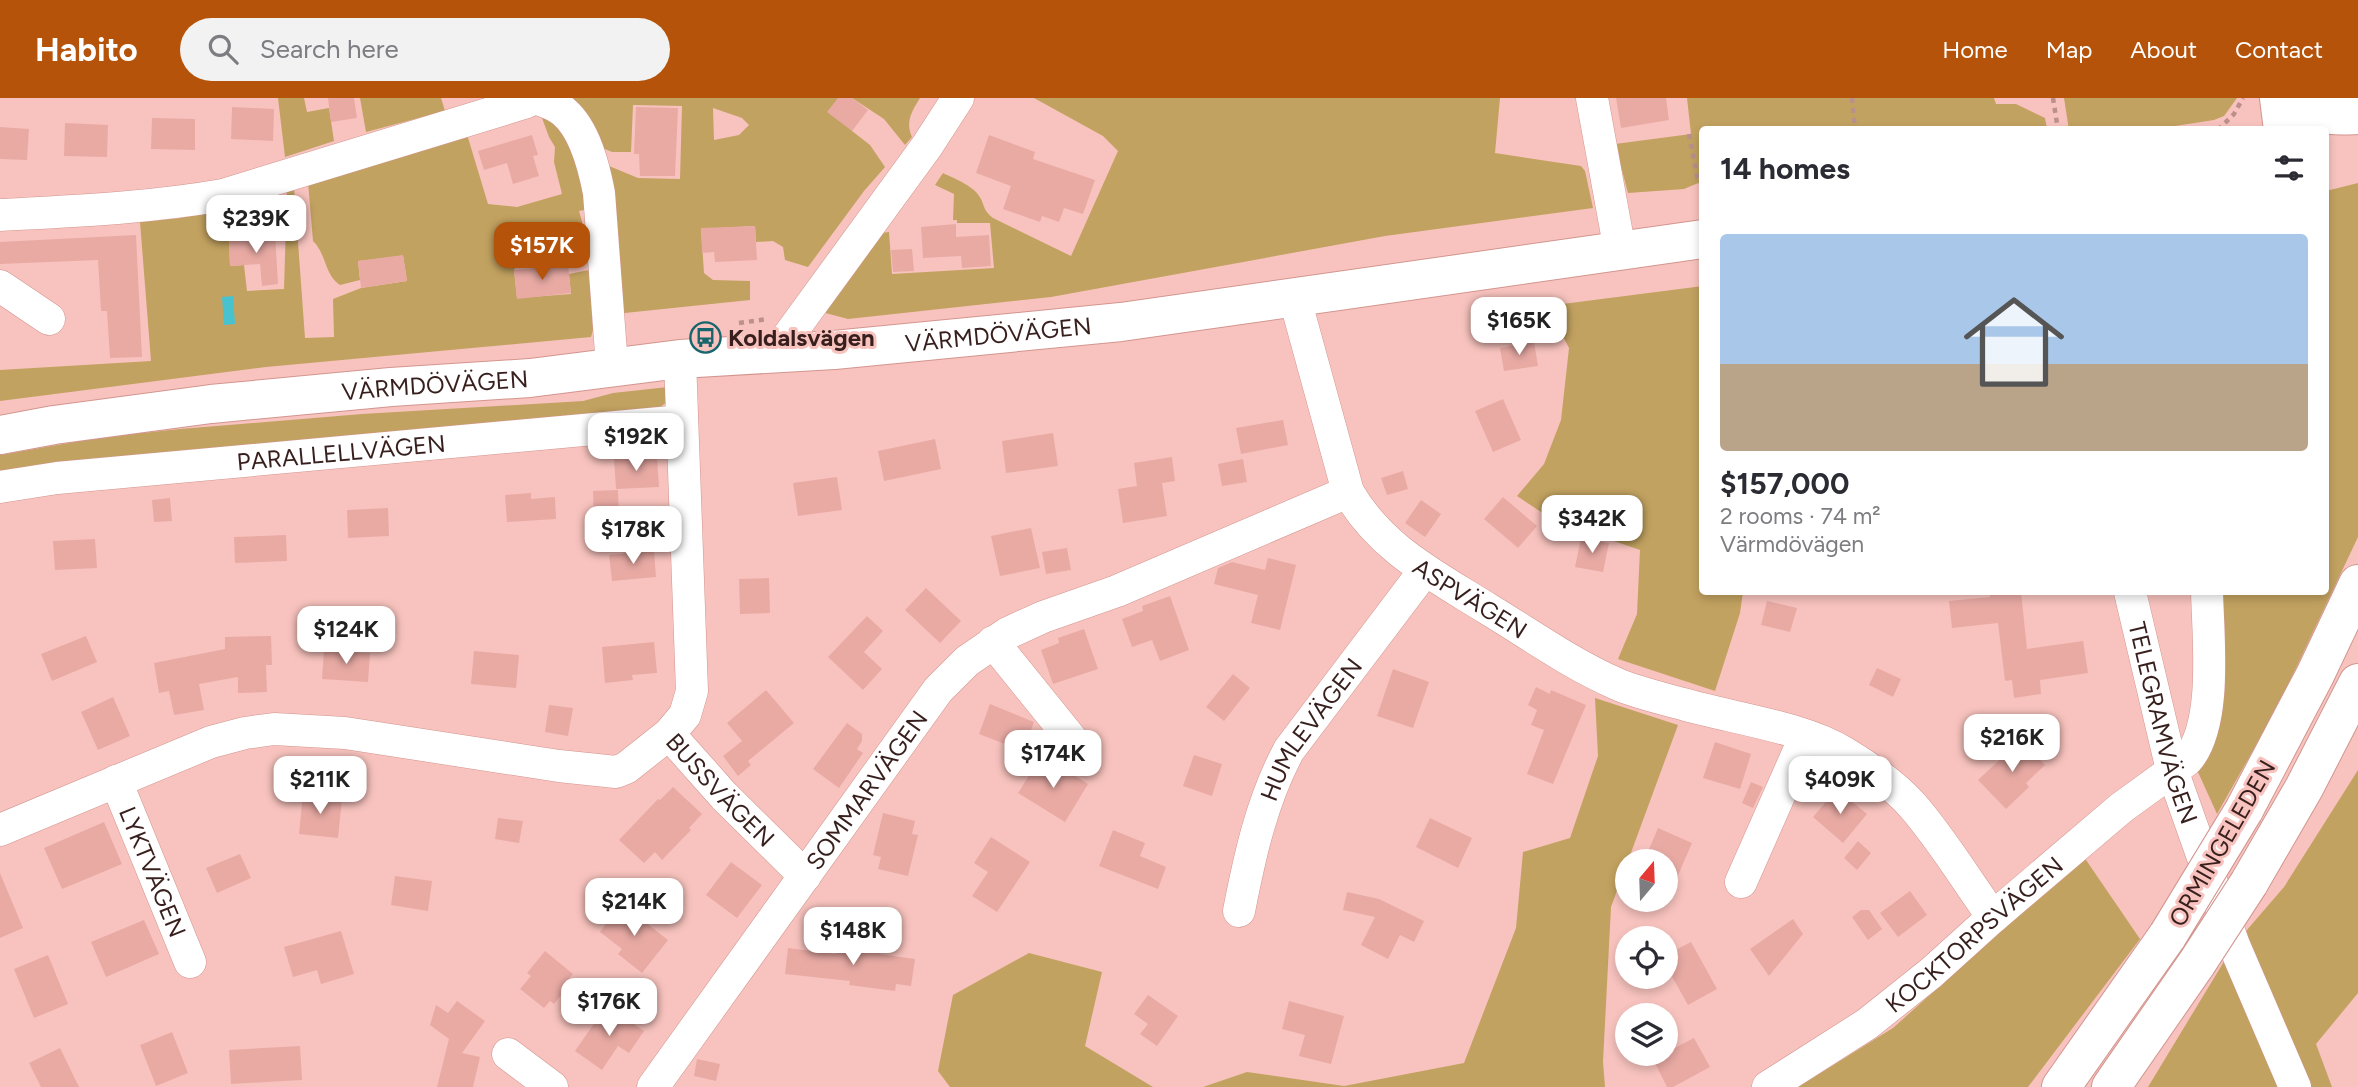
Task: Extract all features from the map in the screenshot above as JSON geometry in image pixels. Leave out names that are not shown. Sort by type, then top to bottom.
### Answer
[{"type":"main road","points":[[2279,98],[2282,126]]},
{"type":"main road","points":[[2296,98],[2312,112],[2325,116],[2358,115]]},
{"type":"main road","points":[[2329,139],[2358,134]]},
{"type":"main road","name":"VÄRMDÖVÄGEN","points":[[0,435],[66,423],[211,404],[391,387],[530,378],[680,359],[834,350],[1121,322],[1699,240]]},
{"type":"main road","name":"ORMINGELEDEN","points":[[2061,1087],[2168,935],[2244,810],[2315,675],[2358,584]]},
{"type":"main road","name":"ORMINGELEDEN","points":[[2111,1087],[2283,831],[2358,682]]},
{"type":"main road","points":[[2283,831],[2307,803],[2358,716]]},
{"type":"street","points":[[0,215],[147,206],[223,195],[527,102],[532,98],[564,112],[578,130],[587,152],[599,193],[612,366]]},
{"type":"street","points":[[776,353],[927,146],[958,98]]},
{"type":"street","points":[[1592,98],[1620,251]]},
{"type":"street","points":[[0,286],[48,319]]},
{"type":"street","name":"ASPVÄGEN","points":[[1295,299],[1348,492],[1360,514],[1380,535],[1425,570],[1572,662],[1619,685],[1805,737],[1842,751],[1864,765],[1910,803],[1993,917]]},
{"type":"street","name":"BUSSVÄGEN","points":[[680,359],[692,691],[685,715],[669,734],[724,796],[805,876]]},
{"type":"street","name":"PARALLELLVÄGEN","points":[[0,487],[57,478],[682,421]]},
{"type":"street","name":"SOMMARVÄGEN","points":[[653,1087],[938,690],[967,661],[993,642],[1043,617],[1130,586],[1348,492]]},
{"type":"street","name":"HUMLEVÄGEN","points":[[1239,911],[1262,813],[1285,759],[1310,721],[1425,570]]},
{"type":"street","name":"TELEGRAMVÄGEN","points":[[2131,595],[2172,770],[2234,945],[2295,1087]]},
{"type":"street","name":"KOCKTORPSVÄGEN","points":[[1768,1087],[1867,1024],[1931,973],[2121,808],[2195,750],[2203,730],[2209,671],[2207,595]]},
{"type":"street","points":[[993,642],[1081,751]]},
{"type":"street","points":[[0,830],[211,741],[245,733],[274,729],[345,733],[559,766],[616,772],[626,768],[669,734]]},
{"type":"street","points":[[1741,882],[1805,737]]},
{"type":"street","name":"LYKTVÄGEN","points":[[116,781],[190,962]]},
{"type":"street","points":[[508,1054],[552,1087]]},
{"type":"path","points":[[1852,98],[1855,126]]},
{"type":"path","points":[[2053,98],[2056,126]]},
{"type":"path","points":[[2222,126],[2234,114],[2243,98]]},
{"type":"path","points":[[1689,134],[1699,180]]},
{"type":"shaded area","points":[[278,98],[304,98],[307,112],[329,108],[334,141],[285,157]]},
{"type":"shaded area","points":[[360,98],[441,98],[445,111],[366,132]]},
{"type":"shaded area","points":[[560,98],[838,98],[852,131],[870,145],[885,167],[808,267],[785,260],[783,247],[773,241],[756,242],[755,226],[701,229],[704,273],[713,280],[750,281],[750,300],[615,314],[597,161],[638,178],[680,179],[682,106],[633,105],[631,152],[612,152],[593,144]],"holes":[[[713,108],[742,118],[749,125],[739,135],[714,140]]]},
{"type":"shaded area","points":[[852,98],[920,98],[909,121],[912,137],[905,145],[884,119]]},
{"type":"shaded area","points":[[1034,98],[1500,98],[1495,153],[1581,166],[1585,171],[1593,208],[1385,236],[1051,297],[848,319],[814,310],[872,234],[889,232],[892,274],[994,268],[990,223],[957,223],[957,220],[953,220],[954,194],[935,185],[943,173],[974,190],[993,218],[1071,256],[1118,151],[1103,136]]},
{"type":"shaded area","points":[[1687,98],[1994,98],[1996,104],[2016,104],[2045,118],[2046,126],[1699,126],[1699,183],[1684,189],[1628,193],[1615,144],[1691,134]]},
{"type":"shaded area","points":[[2064,98],[2237,98],[2224,116],[2214,120],[2175,126],[2068,126]]},
{"type":"shaded area","points":[[538,107],[564,122],[589,209],[579,211],[587,239],[527,243],[514,270],[517,298],[571,294],[569,274],[589,270],[593,330],[591,337],[266,367],[0,401],[0,370],[151,361],[140,222],[181,218],[240,205],[243,235],[229,236],[230,266],[244,265],[247,291],[284,289],[287,189],[294,187],[305,338],[334,337],[333,299],[361,288],[407,281],[403,256],[358,261],[360,280],[340,285],[331,276],[313,241],[308,182],[466,131],[488,204],[517,207],[562,194],[554,162],[555,147]]},
{"type":"shaded area","points":[[2358,183],[2358,537],[2277,708],[2217,814],[2193,761],[2220,595],[2329,595],[2329,190]]},
{"type":"shaded area","points":[[1699,287],[1699,595],[1743,595],[1740,613],[1715,691],[1618,659],[1637,614],[1640,550],[1553,520],[1517,496],[1544,464],[1561,420],[1569,348],[1547,306]]},
{"type":"shaded area","points":[[668,387],[668,401],[653,413],[0,480],[0,455],[103,437],[362,414],[583,401],[613,393]]},
{"type":"shaded area","points":[[1595,698],[1678,725],[1632,849],[1615,849],[1615,896],[1611,907],[1603,1062],[1605,1087],[1203,1087],[1247,1072],[1344,1086],[1464,1063],[1516,928],[1523,852],[1570,838],[1598,756]]},
{"type":"shaded area","points":[[2358,770],[2358,993],[2316,1044],[2332,1087],[2148,1087],[2234,945],[2284,887]]},
{"type":"shaded area","points":[[2084,857],[2140,939],[2028,1087],[1798,1087],[1893,1028]]},
{"type":"shaded area","points":[[1029,953],[1102,972],[1085,1046],[1153,1087],[950,1087],[938,1071],[953,995]]},
{"type":"water","points":[[233,296],[235,324],[224,325],[222,297]]},
{"type":"building","points":[[328,98],[354,98],[357,118],[331,122]]},
{"type":"building","points":[[838,98],[852,98],[868,110],[852,131],[827,112]]},
{"type":"building","points":[[1616,98],[1666,98],[1669,120],[1621,128]]},
{"type":"building","points":[[232,107],[274,109],[273,141],[231,139]]},
{"type":"building","points":[[636,107],[678,108],[675,176],[640,176],[639,154],[634,154]]},
{"type":"building","points":[[152,118],[195,119],[195,150],[151,149]]},
{"type":"building","points":[[65,123],[108,125],[107,157],[64,156]]},
{"type":"building","points":[[0,127],[29,129],[27,160],[0,159]]},
{"type":"building","points":[[532,135],[538,155],[533,156],[539,176],[513,184],[507,163],[484,170],[478,151]]},
{"type":"building","points":[[989,135],[1035,152],[1033,159],[1095,180],[1083,214],[1064,208],[1059,222],[1042,216],[1040,222],[1003,209],[1011,186],[976,173]]},
{"type":"building","points":[[956,224],[956,237],[989,235],[991,266],[962,268],[961,256],[923,258],[921,227]]},
{"type":"building","points":[[755,226],[757,260],[715,262],[714,252],[702,253],[701,228]]},
{"type":"building","points":[[275,233],[278,284],[262,286],[260,264],[230,266],[229,236]]},
{"type":"building","points":[[136,235],[142,357],[110,358],[107,311],[101,311],[98,260],[0,264],[0,242]]},
{"type":"building","points":[[912,249],[914,271],[893,272],[891,250]]},
{"type":"building","points":[[403,255],[407,281],[361,288],[358,261]]},
{"type":"building","points":[[568,265],[571,293],[517,299],[514,270]]},
{"type":"building","points":[[1534,342],[1538,366],[1504,371],[1500,348]]},
{"type":"building","points":[[1503,399],[1521,440],[1493,452],[1475,411]]},
{"type":"building","points":[[1283,420],[1288,445],[1241,454],[1236,428]]},
{"type":"building","points":[[1053,433],[1058,466],[1006,473],[1002,441]]},
{"type":"building","points":[[935,439],[941,469],[884,481],[878,451]]},
{"type":"building","points":[[657,457],[659,487],[616,489],[614,459]]},
{"type":"building","points":[[1172,457],[1175,481],[1162,483],[1167,516],[1123,523],[1118,489],[1137,486],[1134,463]]},
{"type":"building","points":[[1243,459],[1247,482],[1222,486],[1218,464]]},
{"type":"building","points":[[1403,471],[1408,489],[1387,495],[1381,478]]},
{"type":"building","points":[[837,477],[842,510],[798,516],[793,483]]},
{"type":"building","points":[[618,490],[619,518],[594,519],[593,491]]},
{"type":"building","points":[[531,493],[531,499],[555,497],[556,519],[507,522],[505,495]]},
{"type":"building","points":[[1503,497],[1537,526],[1518,548],[1484,519]]},
{"type":"building","points":[[170,498],[172,521],[154,522],[152,500]]},
{"type":"building","points":[[1421,500],[1441,514],[1425,537],[1405,523]]},
{"type":"building","points":[[388,508],[389,536],[348,538],[347,510]]},
{"type":"building","points":[[1031,528],[1040,568],[1000,576],[991,536]]},
{"type":"building","points":[[286,535],[287,561],[235,563],[234,537]]},
{"type":"building","points":[[1581,538],[1609,543],[1603,572],[1575,567]]},
{"type":"building","points":[[95,539],[97,568],[55,570],[53,541]]},
{"type":"building","points":[[1067,548],[1071,570],[1046,574],[1042,552]]},
{"type":"building","points":[[654,551],[656,577],[612,581],[609,555]]},
{"type":"building","points":[[1268,558],[1296,565],[1280,630],[1251,623],[1258,595],[1214,584],[1218,568],[1232,562],[1265,570]]},
{"type":"building","points":[[769,578],[770,613],[740,614],[739,579]]},
{"type":"building","points":[[926,588],[961,621],[940,643],[905,610]]},
{"type":"building","points":[[2021,595],[2027,649],[2083,641],[2088,673],[2040,680],[2041,694],[2014,698],[2012,680],[2005,681],[1998,623],[1952,628],[1949,601]]},
{"type":"building","points":[[1170,596],[1189,650],[1160,661],[1152,640],[1132,647],[1122,619],[1143,611],[1142,606]]},
{"type":"building","points":[[1767,601],[1797,608],[1790,632],[1761,625]]},
{"type":"building","points":[[867,616],[883,631],[864,652],[882,669],[863,690],[828,657]]},
{"type":"building","points":[[1084,629],[1098,669],[1053,684],[1041,650],[1059,643],[1058,638]]},
{"type":"building","points":[[86,636],[97,662],[52,681],[41,654]]},
{"type":"building","points":[[271,636],[272,665],[266,665],[267,692],[238,693],[238,677],[199,684],[204,710],[174,715],[169,691],[159,693],[154,663],[225,649],[225,637]]},
{"type":"building","points":[[654,642],[657,673],[632,675],[633,680],[605,683],[602,647]]},
{"type":"building","points":[[324,650],[370,653],[368,682],[322,679]]},
{"type":"building","points":[[474,651],[519,655],[516,688],[471,684]]},
{"type":"building","points":[[1877,668],[1901,679],[1893,697],[1869,685]]},
{"type":"building","points":[[1393,669],[1429,682],[1413,728],[1377,716]]},
{"type":"building","points":[[1233,674],[1250,688],[1224,721],[1206,707]]},
{"type":"building","points":[[1536,687],[1550,694],[1551,690],[1586,705],[1553,784],[1527,774],[1544,730],[1531,725],[1537,710],[1528,705]]},
{"type":"building","points":[[766,690],[794,723],[748,761],[751,765],[738,776],[723,756],[742,741],[727,723]]},
{"type":"building","points":[[113,697],[130,736],[98,750],[81,712]]},
{"type":"building","points":[[990,704],[1034,722],[1023,751],[979,734]]},
{"type":"building","points":[[549,705],[573,708],[568,736],[545,732]]},
{"type":"building","points":[[847,723],[862,734],[862,741],[857,749],[863,753],[839,788],[813,769]]},
{"type":"building","points":[[2021,740],[2045,765],[2026,783],[2029,787],[2006,809],[1978,780]]},
{"type":"building","points":[[1715,742],[1751,754],[1740,789],[1703,778]]},
{"type":"building","points":[[1194,755],[1222,764],[1212,796],[1183,786]]},
{"type":"building","points":[[1039,760],[1053,769],[1056,764],[1088,784],[1065,822],[1018,793]]},
{"type":"building","points":[[1751,782],[1763,787],[1753,808],[1742,803]]},
{"type":"building","points":[[673,787],[702,814],[689,828],[691,830],[662,860],[655,852],[644,863],[619,840]]},
{"type":"building","points":[[1837,789],[1867,814],[1843,843],[1813,817]]},
{"type":"building","points":[[303,794],[342,798],[338,838],[299,834]]},
{"type":"building","points":[[883,813],[915,821],[912,834],[918,835],[908,876],[878,869],[881,857],[873,855]]},
{"type":"building","points":[[498,818],[523,821],[519,843],[495,839]]},
{"type":"building","points":[[1430,818],[1472,838],[1458,868],[1416,847]]},
{"type":"building","points":[[104,822],[122,864],[62,889],[44,848]]},
{"type":"building","points":[[1658,828],[1692,843],[1678,875],[1678,849],[1649,849]]},
{"type":"building","points":[[1113,830],[1145,843],[1140,856],[1166,867],[1158,889],[1099,866]]},
{"type":"building","points":[[991,837],[1030,862],[997,912],[972,896],[988,872],[974,863]]},
{"type":"building","points":[[1858,841],[1871,853],[1857,870],[1844,858]]},
{"type":"building","points":[[240,854],[251,878],[217,893],[206,868]]},
{"type":"building","points":[[731,862],[762,885],[737,918],[706,895]]},
{"type":"building","points":[[0,873],[23,928],[0,938]]},
{"type":"building","points":[[395,876],[432,881],[428,911],[391,905]]},
{"type":"building","points":[[1910,891],[1927,915],[1898,937],[1880,913]]},
{"type":"building","points":[[1347,892],[1379,899],[1424,921],[1414,942],[1400,935],[1388,959],[1361,945],[1375,917],[1343,910]]},
{"type":"building","points":[[621,903],[668,940],[642,973],[618,954],[622,949],[600,932]]},
{"type":"building","points":[[1861,910],[1869,910],[1882,929],[1868,940],[1852,917]]},
{"type":"building","points":[[1793,919],[1803,934],[1769,976],[1750,949]]},
{"type":"building","points":[[144,920],[159,954],[106,977],[91,942]]},
{"type":"building","points":[[341,931],[354,974],[321,984],[317,970],[293,977],[284,947]]},
{"type":"building","points":[[1691,942],[1717,989],[1688,1005],[1678,987],[1678,949]]},
{"type":"building","points":[[857,943],[882,947],[880,954],[915,959],[911,986],[896,984],[895,991],[849,985],[850,981],[785,974],[788,948],[836,954],[837,948],[856,951]]},
{"type":"building","points":[[545,951],[573,974],[566,982],[569,985],[554,1004],[550,1001],[544,1008],[520,989],[531,976],[527,973]]},
{"type":"building","points":[[48,955],[68,1004],[34,1018],[14,969]]},
{"type":"building","points":[[1148,995],[1178,1016],[1157,1046],[1140,1034],[1148,1024],[1134,1014]]},
{"type":"building","points":[[457,1001],[485,1021],[462,1053],[480,1057],[473,1087],[437,1087],[449,1039],[430,1025],[436,1005],[448,1013]]},
{"type":"building","points":[[1289,1001],[1344,1016],[1331,1064],[1299,1056],[1305,1035],[1282,1029]]},
{"type":"building","points":[[607,1005],[644,1031],[629,1053],[618,1046],[602,1070],[575,1051]]},
{"type":"building","points":[[172,1032],[188,1073],[156,1086],[140,1045]]},
{"type":"building","points":[[1694,1038],[1710,1067],[1673,1087],[1667,1087],[1656,1066],[1678,1066],[1678,1046]]},
{"type":"building","points":[[300,1046],[302,1080],[231,1084],[229,1050]]},
{"type":"building","points":[[60,1048],[79,1087],[41,1087],[29,1063]]},
{"type":"building","points":[[697,1059],[720,1064],[716,1081],[694,1076]]},
{"type":"place","name":"Koldalsvägen","points":[[705,337]]}]
